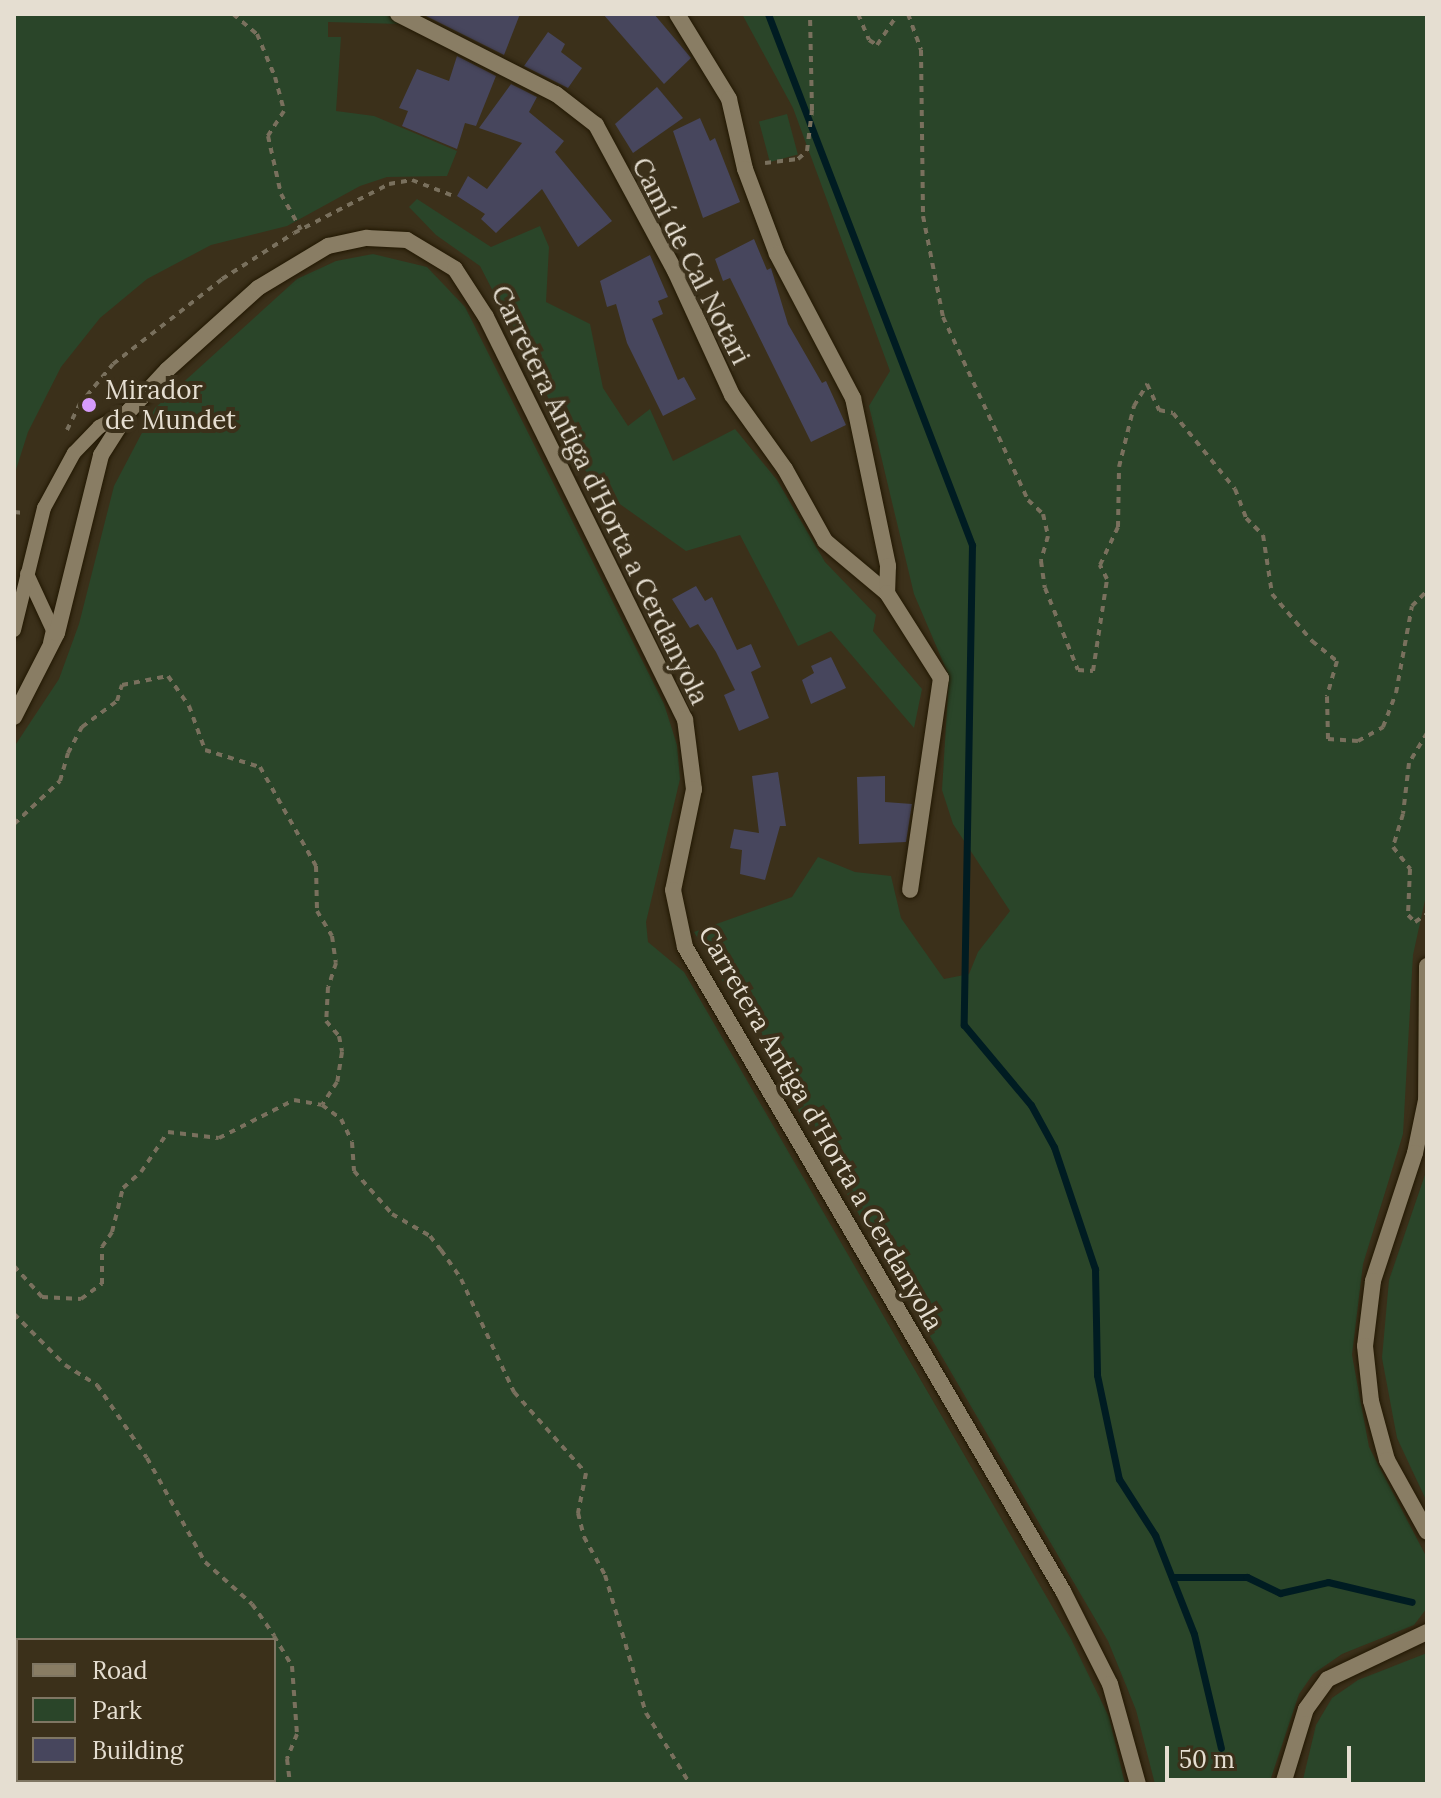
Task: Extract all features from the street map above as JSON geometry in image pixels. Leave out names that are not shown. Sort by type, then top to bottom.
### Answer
[{"type":"street","name":"Camí de Cal Notari","points":[[398,14],[556,94],[596,125],[675,271],[732,395],[785,469],[825,541],[887,593],[941,678],[910,890]]},
{"type":"street","points":[[677,14],[719,77],[777,254],[853,398],[888,566],[887,593]]},
{"type":"street","name":"Carretera Antiga d'Horta a Cerdanyola","points":[[14,717],[47,659],[64,609],[90,486],[129,411],[258,288],[328,246],[367,238],[407,240],[440,257],[467,284],[685,719],[694,789],[673,890],[685,947],[1069,1602],[1110,1684],[1138,1784]]},
{"type":"street","points":[[1427,966],[1424,1112],[1373,1281],[1365,1346],[1371,1401],[1387,1460],[1427,1532]]},
{"type":"street","points":[[1283,1784],[1306,1709],[1322,1685],[1342,1669],[1409,1645],[1427,1632]]},
{"type":"lane","points":[[14,630],[44,508],[74,453],[99,427],[129,411]]},
{"type":"lane","points":[[27,574],[53,630],[47,659]]},
{"type":"path","points":[[233,14],[257,34],[275,77],[284,111],[268,136],[281,194],[301,230]]},
{"type":"path","points":[[760,157],[771,166],[807,151],[812,110],[810,14]]},
{"type":"path","points":[[858,14],[869,40],[877,45],[898,14]]},
{"type":"path","points":[[908,14],[921,50],[923,216],[943,317],[1028,500],[1043,514],[1048,536],[1041,561],[1045,588],[1078,670],[1093,671],[1107,579],[1100,565],[1118,527],[1119,467],[1134,406],[1147,384],[1159,410],[1173,413],[1235,489],[1246,518],[1263,535],[1272,594],[1312,641],[1337,661],[1327,697],[1328,739],[1358,741],[1383,727],[1396,693],[1412,606],[1427,591]]},
{"type":"path","points":[[14,824],[60,781],[68,753],[82,727],[117,701],[122,685],[168,676],[189,706],[205,750],[260,767],[316,866],[317,911],[332,936],[336,963],[328,987],[326,1021],[339,1036],[342,1052],[337,1082],[322,1105]]},
{"type":"path","points":[[1426,916],[1415,922],[1408,915],[1410,869],[1393,847],[1403,814],[1409,763],[1427,733]]},
{"type":"path","points":[[14,1266],[42,1297],[81,1299],[102,1284],[102,1247],[112,1232],[123,1188],[141,1172],[162,1136],[175,1130],[219,1138],[287,1102],[322,1105],[349,1130],[354,1171],[392,1214],[430,1236],[461,1279],[514,1392],[543,1429],[580,1461],[586,1473],[578,1513],[584,1537],[605,1575],[646,1713],[690,1784]]},
{"type":"path","points":[[14,1314],[65,1365],[97,1385],[147,1458],[205,1562],[252,1604],[275,1638]]},
{"type":"path","points":[[276,1639],[292,1666],[297,1734],[287,1759],[290,1784]]},
{"type":"green space","points":[[14,14],[387,14],[402,24],[328,22],[328,37],[341,37],[336,111],[374,116],[457,151],[447,176],[387,177],[360,186],[287,226],[211,245],[147,279],[100,318],[61,367],[28,432],[14,476]]},
{"type":"green space","points":[[742,14],[1427,14],[1427,891],[1413,955],[1403,1134],[1363,1264],[1352,1355],[1369,1447],[1427,1558],[1427,1608],[1414,1625],[1342,1654],[1313,1674],[1299,1694],[1269,1784],[1155,1784],[1136,1710],[1108,1641],[694,932],[792,897],[818,857],[855,872],[891,876],[901,918],[944,979],[969,974],[978,952],[1010,911],[953,824],[942,790],[949,676],[914,594],[869,406],[890,371],[793,108]]},
{"type":"green space","points":[[787,114],[798,155],[770,162],[759,122]]},
{"type":"green space","points":[[417,199],[491,247],[540,226],[549,247],[546,302],[590,324],[603,388],[628,426],[650,409],[673,461],[735,429],[777,480],[825,562],[876,615],[873,631],[922,689],[914,728],[831,631],[798,646],[740,535],[686,551],[593,485],[480,266],[436,235],[409,207]]},
{"type":"green space","points":[[373,254],[427,267],[465,307],[664,704],[677,745],[680,779],[646,922],[648,942],[684,972],[1071,1639],[1109,1717],[1125,1784],[14,1784],[14,747],[59,679],[79,624],[114,486],[155,408],[297,279],[336,261]]},
{"type":"green space","points":[[1427,1169],[1427,1502],[1397,1438],[1382,1358],[1389,1280]]},
{"type":"green space","points":[[1427,1653],[1427,1784],[1302,1784],[1316,1725],[1332,1698],[1358,1680]]},
{"type":"building","points":[[422,14],[520,14],[504,55]]},
{"type":"building","points":[[603,14],[654,14],[691,58],[664,84]]},
{"type":"building","points":[[548,32],[565,44],[561,52],[582,68],[568,88],[524,66]]},
{"type":"building","points":[[457,56],[496,76],[476,126],[465,123],[457,149],[402,126],[408,111],[399,108],[417,69],[449,81]]},
{"type":"building","points":[[511,84],[537,97],[529,112],[564,141],[555,152],[612,221],[578,247],[542,189],[496,233],[481,219],[485,214],[457,196],[468,176],[487,189],[522,143],[479,128]]},
{"type":"building","points":[[657,87],[683,118],[633,153],[615,124]]},
{"type":"building","points":[[700,118],[710,141],[715,138],[740,202],[703,218],[673,131]]},
{"type":"building","points":[[754,239],[767,270],[771,268],[788,324],[822,383],[826,381],[846,425],[811,442],[730,278],[723,281],[715,259]]},
{"type":"building","points":[[650,255],[668,297],[658,301],[663,314],[652,319],[678,380],[684,377],[696,399],[663,416],[627,343],[616,304],[607,307],[600,281]]},
{"type":"building","points":[[696,586],[705,601],[712,597],[737,650],[751,644],[761,667],[751,672],[769,718],[739,731],[724,695],[735,690],[716,652],[698,624],[690,628],[672,599]]},
{"type":"building","points":[[831,657],[846,688],[811,704],[802,680],[814,673],[811,666]]},
{"type":"building","points":[[778,772],[786,826],[780,826],[765,880],[740,874],[742,850],[730,848],[734,829],[759,833],[752,776]]},
{"type":"building","points":[[885,776],[885,802],[912,804],[906,842],[859,844],[857,777]]},
{"type":"waterway","points":[[768,14],[972,545],[964,1025],[1031,1105],[1054,1147],[1095,1269],[1097,1375],[1119,1479],[1155,1535],[1194,1634],[1221,1748]]},
{"type":"waterway","points":[[1172,1577],[1247,1577],[1280,1593],[1328,1582],[1412,1602]]},
{"type":"place","name":"Mirador de Mundet","points":[[89,405]]}]
